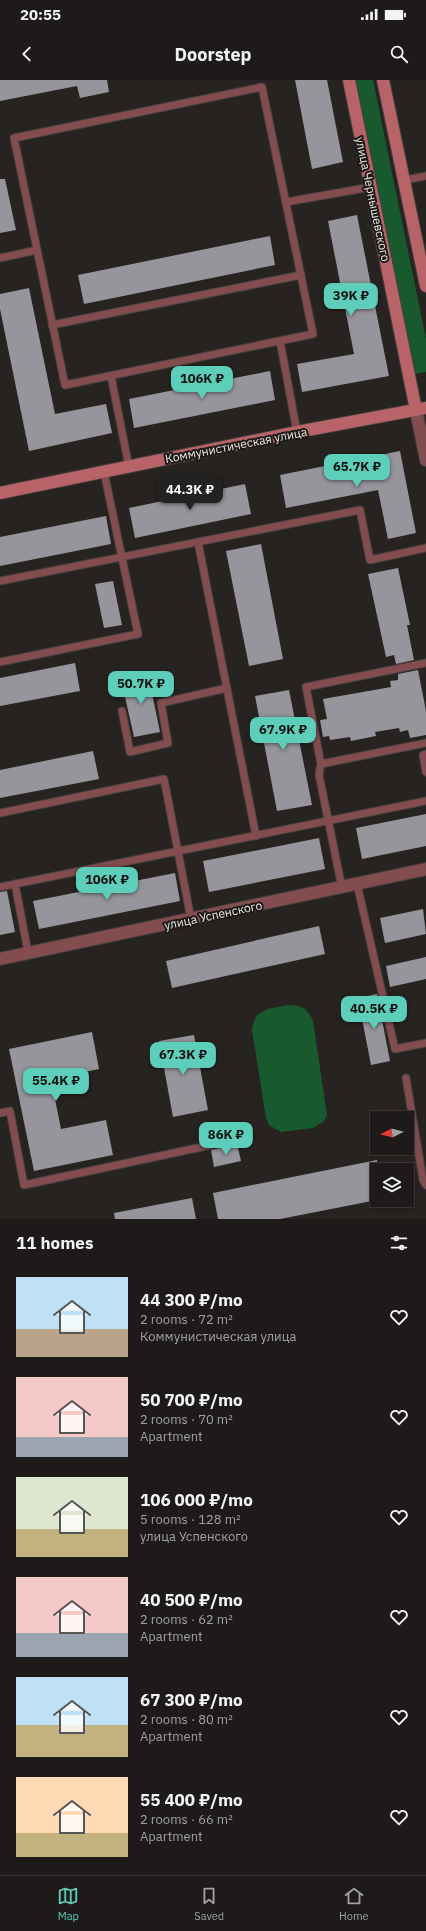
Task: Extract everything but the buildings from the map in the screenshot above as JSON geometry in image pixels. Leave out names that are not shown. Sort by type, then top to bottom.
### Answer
[{"type":"main road","name":"улица Чернышевского","points":[[349,80],[371,187],[421,409]]},
{"type":"main road","points":[[383,80],[426,286]]},
{"type":"main road","name":"Коммунистическая улица","points":[[0,492],[297,432],[421,409]]},
{"type":"street","name":"улица Чернышевского","points":[[421,409],[426,460]]},
{"type":"street","name":"улица Успенского","points":[[0,958],[191,920],[426,869]]},
{"type":"lane","points":[[262,87],[286,202],[313,334],[65,385],[14,138],[262,87]]},
{"type":"lane","points":[[405,180],[426,176]]},
{"type":"lane","points":[[286,202],[371,187]]},
{"type":"lane","points":[[0,258],[37,250]]},
{"type":"lane","points":[[52,325],[301,275]]},
{"type":"lane","points":[[280,341],[297,432]]},
{"type":"lane","points":[[111,376],[129,467]]},
{"type":"lane","points":[[0,662],[138,634],[104,472]]},
{"type":"lane","points":[[0,581],[360,510],[370,560],[426,548]]},
{"type":"lane","points":[[198,542],[256,836]]},
{"type":"lane","points":[[342,888],[319,775],[321,764],[306,687],[426,663]]},
{"type":"lane","points":[[122,711],[130,752],[168,744],[161,703],[227,688]]},
{"type":"lane","points":[[321,764],[426,743]]},
{"type":"lane","points":[[426,754],[423,755],[426,772]]},
{"type":"lane","points":[[0,813],[164,779],[191,920]]},
{"type":"lane","points":[[0,888],[426,801]]},
{"type":"lane","points":[[15,884],[28,952]]},
{"type":"lane","points":[[357,884],[395,1049],[426,1043]]},
{"type":"lane","points":[[406,1078],[423,1180],[426,1185]]},
{"type":"lane","points":[[0,1113],[10,1111],[24,1185],[211,1145]]},
{"type":"green space","points":[[354,80],[373,80],[426,339],[426,372],[414,374]]},
{"type":"green space","points":[[288,1005],[303,1008],[313,1021],[327,1115],[324,1121],[313,1128],[281,1132],[269,1125],[266,1118],[252,1030],[256,1016],[267,1009]]}]
